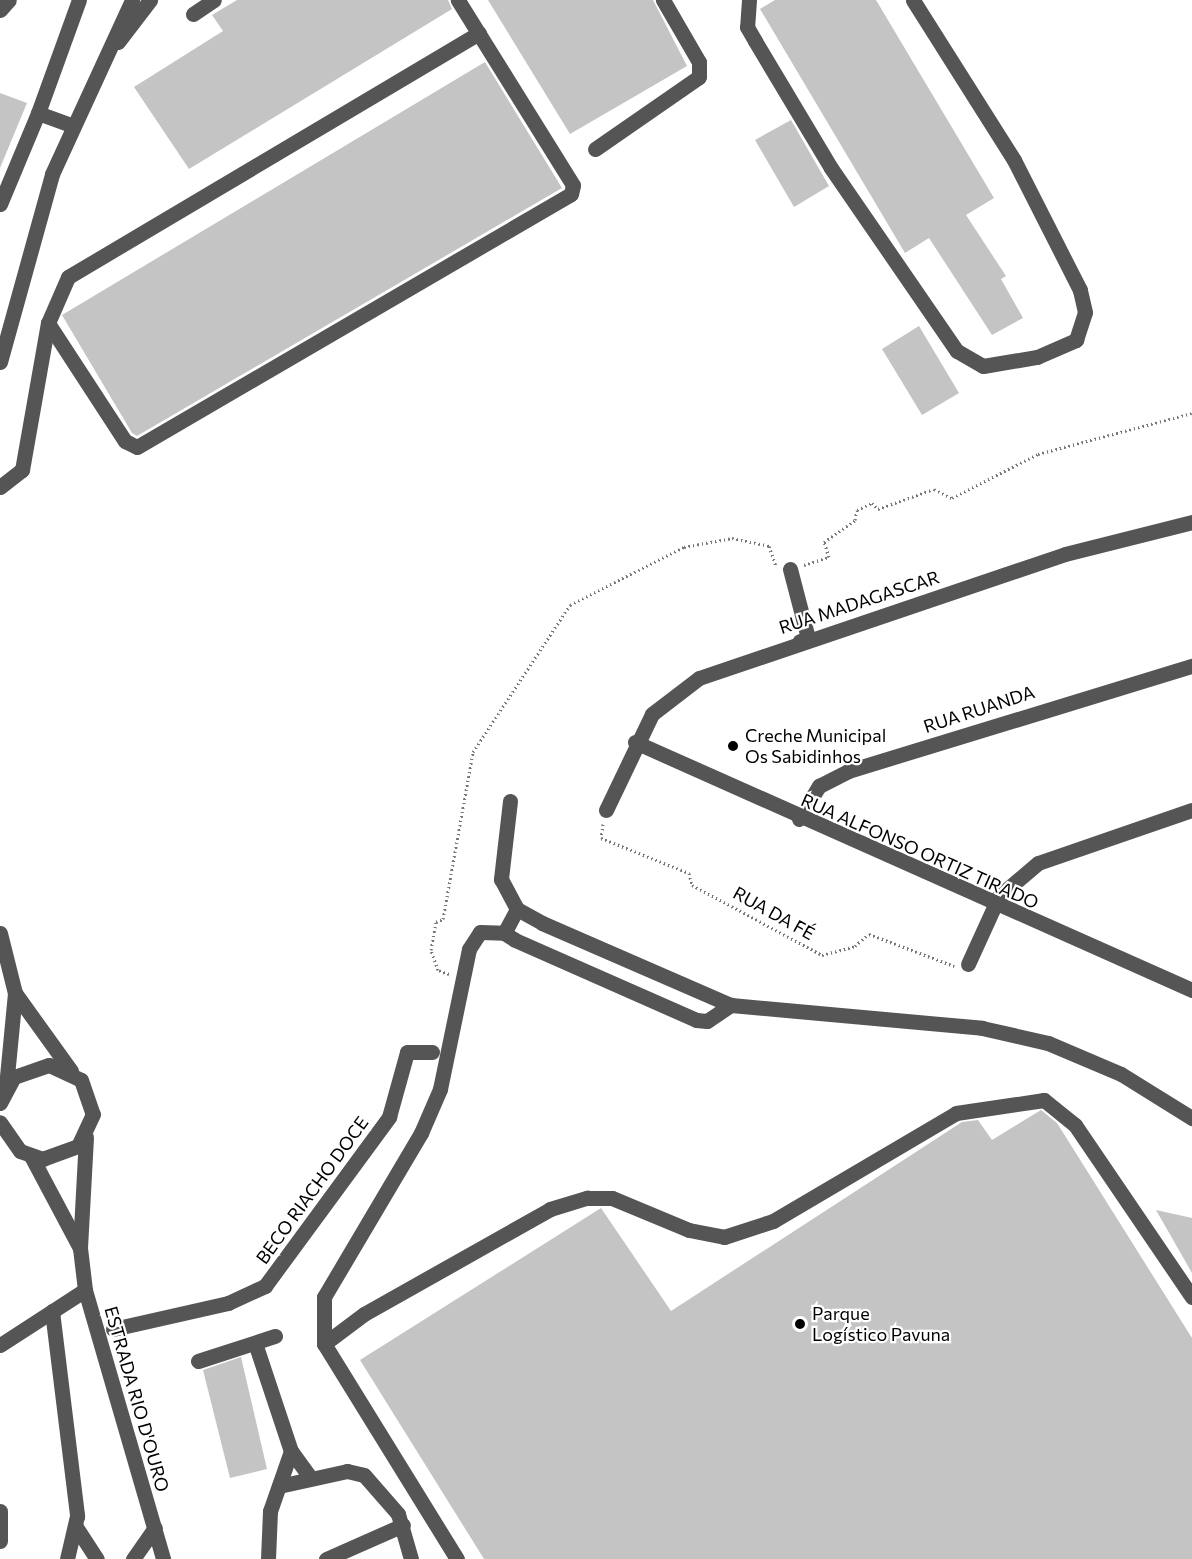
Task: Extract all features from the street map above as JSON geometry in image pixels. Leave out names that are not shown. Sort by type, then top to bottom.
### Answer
[{"type":"street","points":[[0,10],[9,0]]},
{"type":"street","points":[[0,204],[38,113],[80,0]]},
{"type":"street","points":[[0,362],[4,329],[71,125],[132,0]]},
{"type":"street","points":[[98,68],[150,0]]},
{"type":"street","points":[[140,14],[156,0]]},
{"type":"street","points":[[193,14],[214,0]]},
{"type":"street","points":[[48,323],[125,441],[137,447],[565,198],[573,185],[458,0]]},
{"type":"street","points":[[595,149],[699,77],[699,62],[663,0]]},
{"type":"street","points":[[749,0],[751,34],[831,168],[957,351],[982,366],[1037,357],[1076,340],[1085,312],[1080,290],[1014,160],[913,0]]},
{"type":"street","points":[[0,487],[12,483],[21,470],[48,323],[69,277],[479,33]]},
{"type":"street","points":[[38,113],[71,125]]},
{"type":"street","name":"RUA MADAGASCAR","points":[[606,810],[635,742],[652,714],[680,689],[719,668],[1065,554],[1192,522]]},
{"type":"street","points":[[790,569],[804,640]]},
{"type":"street","name":"RUA RUANDA","points":[[799,819],[819,786],[848,771],[1192,666]]},
{"type":"street","name":"RUA ALFONSO ORTIZ TIRADO","points":[[635,742],[994,907],[1192,990]]},
{"type":"street","points":[[510,801],[501,879],[518,909],[731,1005],[982,1028],[1048,1043],[1121,1074],[1192,1118]]},
{"type":"street","points":[[968,964],[994,907],[1011,883],[1038,863],[1192,810]]},
{"type":"street","points":[[504,933],[518,909]]},
{"type":"street","points":[[458,1559],[324,1344],[324,1297],[394,1180],[440,1089],[469,949],[480,932],[504,933],[696,1020],[707,1021],[731,1005]]},
{"type":"street","points":[[0,933],[15,993],[6,1086],[0,1103]]},
{"type":"street","points":[[15,993],[72,1072]]},
{"type":"street","name":"BECO RIACHO DOCE","points":[[113,1329],[228,1303],[265,1286],[389,1117],[407,1052],[432,1053]]},
{"type":"street","points":[[6,1086],[36,1066],[72,1072]]},
{"type":"street","name":"ESTRADA RIO D'OURO","points":[[72,1072],[92,1102],[86,1137],[80,1248],[85,1290],[163,1559]]},
{"type":"street","points":[[324,1344],[364,1314],[550,1209],[587,1198],[612,1198],[689,1230],[724,1237],[773,1221],[956,1113],[1044,1100],[1075,1125],[1192,1297]]},
{"type":"street","points":[[0,1122],[11,1143],[31,1156],[62,1155],[86,1137]]},
{"type":"street","name":"ESTRADA RIO D'OURO","points":[[31,1156],[80,1248]]},
{"type":"street","points":[[0,1345],[85,1290]]},
{"type":"street","points":[[52,1311],[76,1527],[67,1559]]},
{"type":"street","points":[[198,1361],[256,1346],[275,1336]]},
{"type":"street","points":[[256,1346],[291,1451],[311,1479]]},
{"type":"street","points":[[268,1559],[266,1533],[291,1451]]},
{"type":"street","points":[[279,1486],[347,1471],[364,1475],[403,1525],[411,1559]]},
{"type":"street","points":[[0,1511],[0,1541]]},
{"type":"street","points":[[326,1559],[403,1525]]},
{"type":"street","points":[[76,1527],[98,1559]]},
{"type":"street","points":[[133,1559],[154,1528]]},
{"type":"path","points":[[447,984],[449,973],[438,970],[431,950],[436,922],[443,919],[473,752],[570,605],[684,547],[732,538],[759,540],[769,546],[776,569],[790,569],[829,557],[824,542],[855,520],[857,510],[872,503],[878,509],[934,489],[952,498],[1038,454],[1192,413]]},
{"type":"path","name":"RUA DA FÉ","points":[[606,810],[601,838],[689,873],[692,885],[822,956],[855,946],[869,934],[951,966],[968,964]]},
{"type":"building","points":[[237,0],[448,0],[452,9],[189,169],[134,87],[223,31],[212,15]]},
{"type":"building","points":[[488,0],[653,0],[687,66],[570,134]]},
{"type":"building","points":[[775,0],[876,0],[994,198],[966,215],[1006,276],[1001,279],[1023,318],[992,335],[929,238],[905,253],[760,9]]},
{"type":"building","points":[[485,62],[562,188],[137,436],[132,433],[62,315]]},
{"type":"building","points":[[0,93],[27,103],[0,168]]},
{"type":"building","points":[[791,120],[829,186],[794,207],[755,140]]},
{"type":"building","points":[[919,326],[959,393],[922,415],[882,349]]},
{"type":"building","name":"Parque Logístico Pavuna","points":[[1041,1110],[1057,1123],[1192,1338],[1192,1559],[484,1559],[360,1360],[601,1208],[671,1311],[962,1122],[978,1120],[992,1140]]},
{"type":"building","points":[[1156,1210],[1192,1218],[1192,1273]]},
{"type":"building","points":[[241,1357],[267,1469],[230,1478],[203,1370]]},
{"type":"place","name":"Creche Municipal Os Sabidinhos","points":[[733,746]]},
{"type":"place","name":"Parque Logístico Pavuna","points":[[800,1324]]}]
